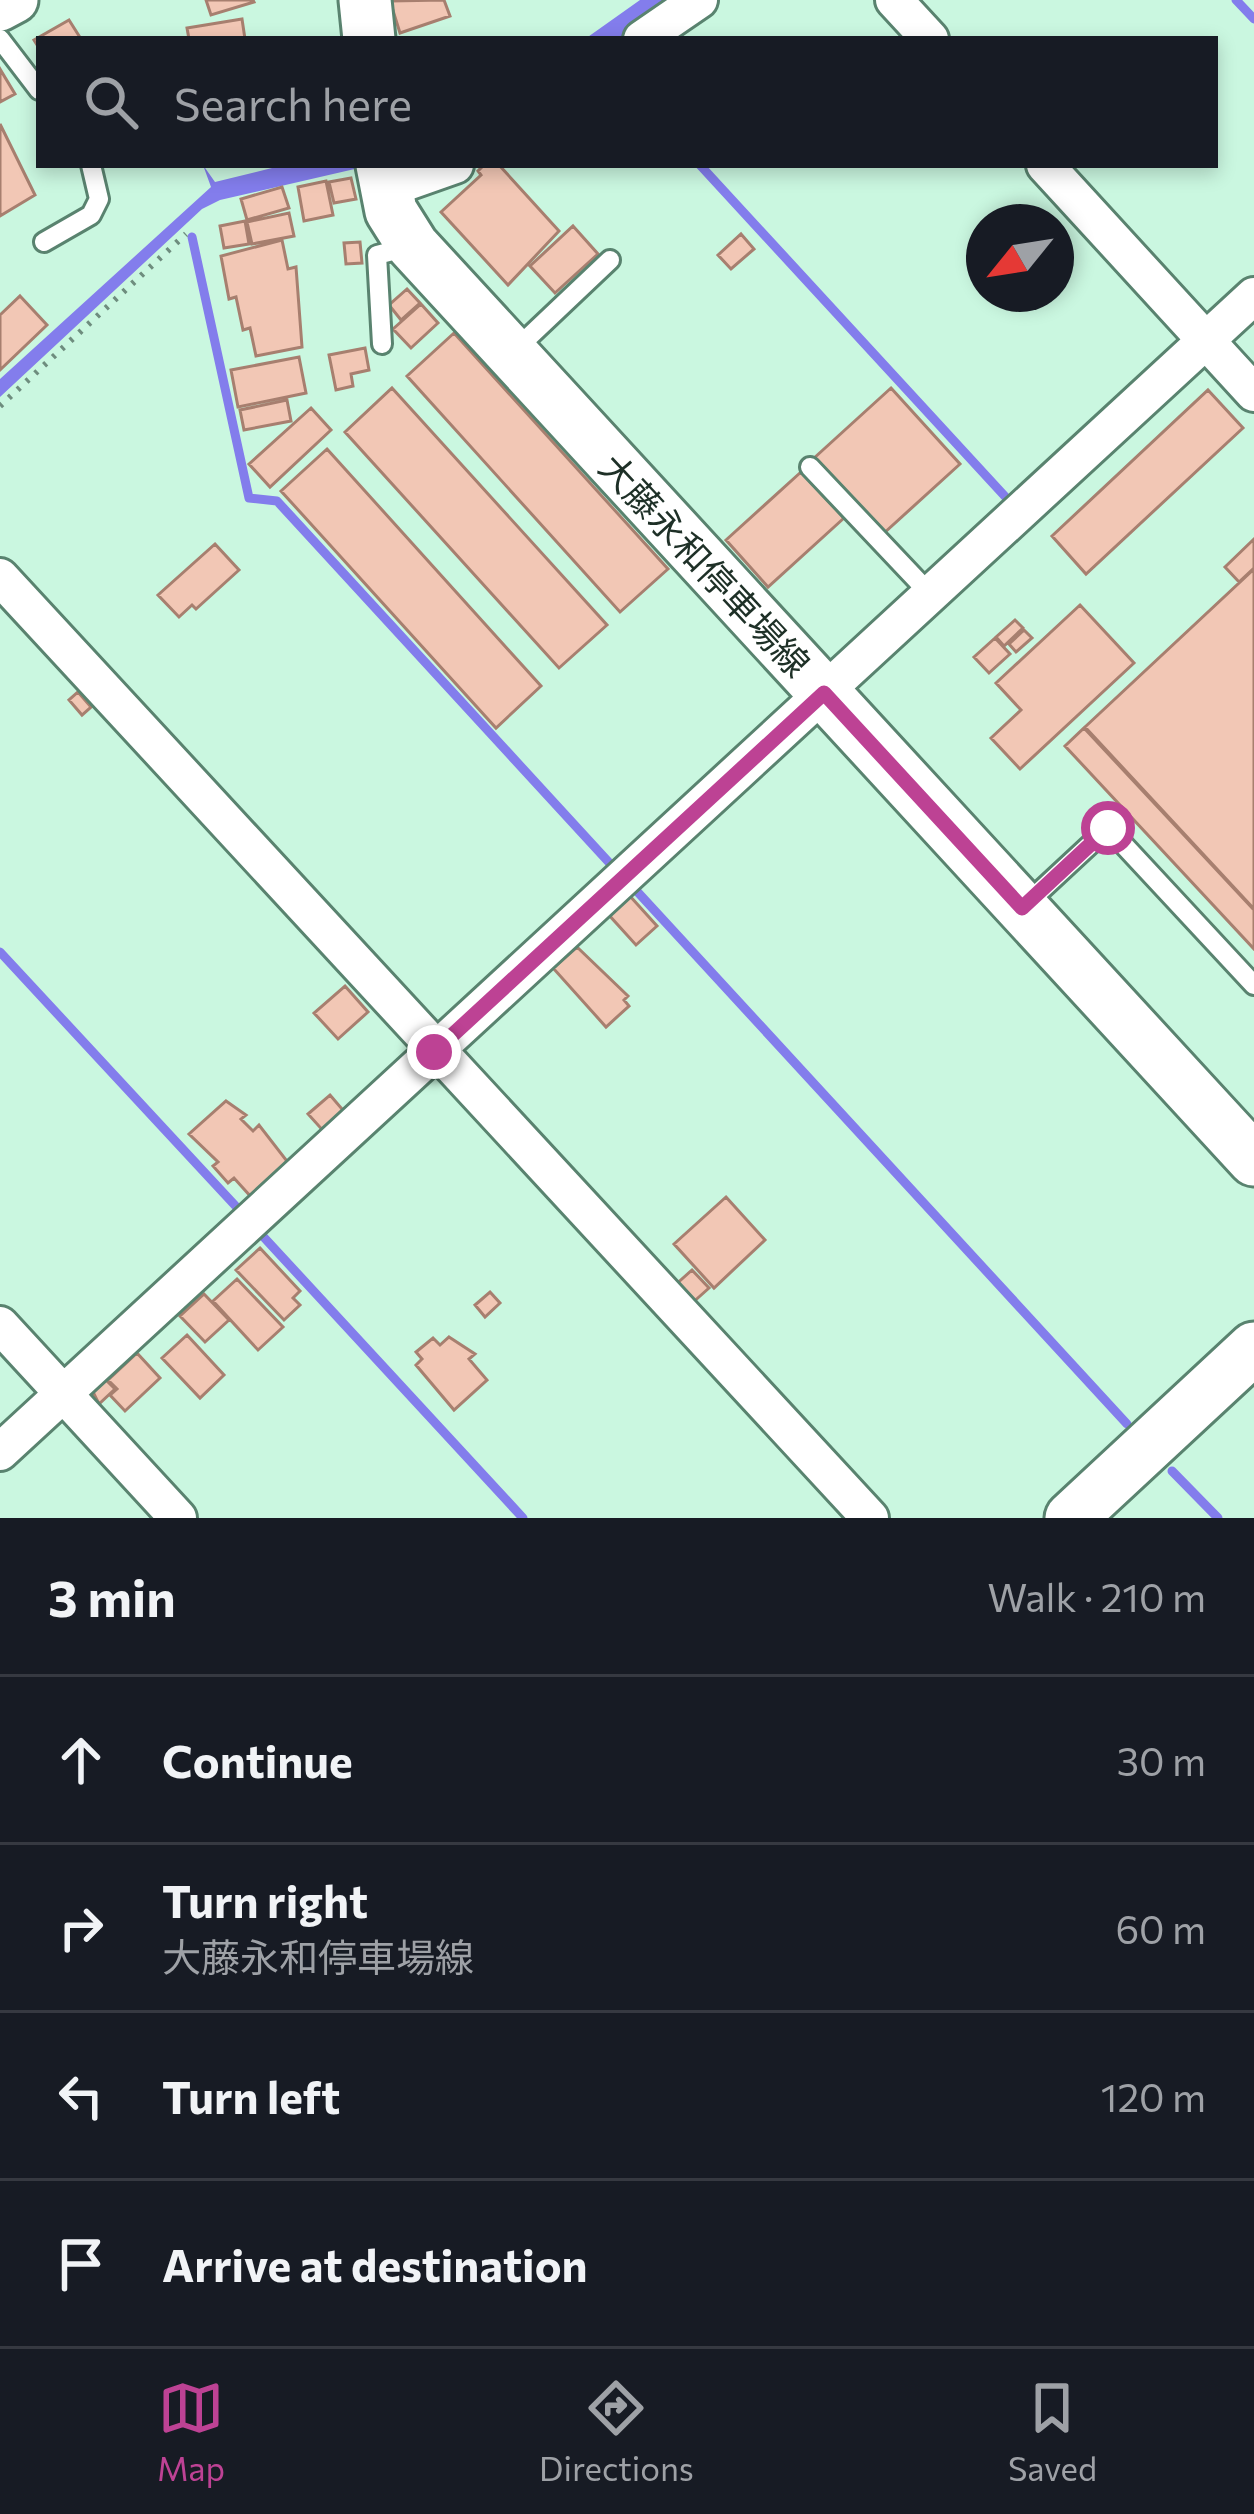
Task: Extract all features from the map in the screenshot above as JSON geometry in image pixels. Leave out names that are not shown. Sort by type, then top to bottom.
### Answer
[{"type":"main road","points":[[365,0],[369,36]]},
{"type":"main road","name":"大藤永和停車場線","points":[[383,177],[413,246],[1254,1160]]},
{"type":"main road","points":[[1071,1518],[1254,1348]]},
{"type":"street","points":[[0,8],[15,0]]},
{"type":"street","points":[[894,0],[927,36]]},
{"type":"street","points":[[646,36],[684,4]]},
{"type":"street","points":[[383,177],[437,168]]},
{"type":"street","points":[[1048,168],[1254,393]]},
{"type":"street","points":[[0,1452],[1254,296]]},
{"type":"street","points":[[0,577],[434,1052],[870,1518]]},
{"type":"street","points":[[0,1325],[178,1518]]},
{"type":"lane","points":[[0,39],[36,87]]},
{"type":"lane","points":[[44,242],[91,215],[99,199],[92,168]]},
{"type":"lane","points":[[382,344],[377,255],[413,246]]},
{"type":"lane","points":[[512,353],[610,260]]},
{"type":"lane","points":[[810,467],[931,595]]},
{"type":"lane","points":[[1022,908],[1108,828],[1254,985]]},
{"type":"path","points":[[0,406],[186,234]]},
{"type":"shaded area","points":[[640,0],[676,0],[623,36],[589,36]]},
{"type":"shaded area","points":[[204,168],[215,182],[272,168],[359,168],[220,200],[202,209],[0,397],[0,379],[211,187]]},
{"type":"building","points":[[206,0],[253,0],[254,2],[211,15]]},
{"type":"building","points":[[444,0],[450,16],[400,33],[390,1]]},
{"type":"building","points":[[242,19],[245,36],[188,36],[187,28]]},
{"type":"building","points":[[69,20],[79,36],[41,36]]},
{"type":"building","points":[[0,69],[15,94],[0,102]]},
{"type":"building","points":[[0,124],[35,195],[0,216]]},
{"type":"building","points":[[502,168],[559,231],[508,285],[441,212],[481,175],[478,171]]},
{"type":"building","points":[[351,178],[356,199],[334,203],[329,182]]},
{"type":"building","points":[[326,181],[333,215],[304,221],[298,187]]},
{"type":"building","points":[[282,187],[289,208],[247,220],[241,199]]},
{"type":"building","points":[[289,213],[294,236],[252,244],[247,222]]},
{"type":"building","points":[[245,221],[249,244],[224,248],[220,226]]},
{"type":"building","points":[[573,226],[598,254],[555,293],[530,266]]},
{"type":"building","points":[[741,234],[754,249],[731,269],[718,255]]},
{"type":"building","points":[[282,240],[288,269],[296,267],[302,347],[256,356],[250,328],[243,330],[236,297],[229,299],[221,256]]},
{"type":"building","points":[[360,242],[362,263],[346,264],[344,243]]},
{"type":"building","points":[[407,289],[420,303],[401,320],[389,305]]},
{"type":"building","points":[[20,296],[47,325],[0,370],[0,315]]},
{"type":"building","points":[[421,304],[438,323],[411,348],[393,329]]},
{"type":"building","points":[[454,333],[668,569],[620,612],[407,376]]},
{"type":"building","points":[[365,348],[369,370],[351,374],[353,386],[336,390],[329,355]]},
{"type":"building","points":[[299,357],[306,393],[238,407],[231,370]]},
{"type":"building","points":[[392,388],[607,625],[559,668],[345,432]]},
{"type":"building","points":[[891,388],[960,464],[883,534],[813,459]]},
{"type":"building","points":[[1208,390],[1243,428],[1086,574],[1052,536]]},
{"type":"building","points":[[287,400],[291,421],[244,430],[240,410]]},
{"type":"building","points":[[311,408],[331,430],[270,487],[249,464]]},
{"type":"building","points":[[327,449],[541,686],[496,728],[281,491]]},
{"type":"building","points":[[801,472],[844,518],[768,587],[726,540]]},
{"type":"building","points":[[1254,539],[1254,568],[1239,582],[1225,567]]},
{"type":"building","points":[[215,544],[239,570],[196,609],[192,605],[179,617],[158,595]]},
{"type":"building","points":[[1254,569],[1254,909],[1085,727]]},
{"type":"building","points":[[1080,605],[1134,663],[1020,769],[991,738],[1021,710],[996,683]]},
{"type":"building","points":[[1015,620],[1023,628],[1004,646],[996,637]]},
{"type":"building","points":[[1024,630],[1032,638],[1016,652],[1009,644]]},
{"type":"building","points":[[995,638],[1010,654],[989,673],[974,657]]},
{"type":"building","points":[[78,692],[91,707],[82,715],[69,700]]},
{"type":"building","points":[[1084,728],[1254,910],[1254,949],[1065,746]]},
{"type":"building","points":[[629,895],[657,926],[636,945],[608,914]]},
{"type":"building","points":[[577,947],[628,996],[624,1000],[629,1006],[606,1027],[553,968]]},
{"type":"building","points":[[345,986],[368,1012],[338,1039],[314,1013]]},
{"type":"building","points":[[330,1095],[348,1116],[327,1135],[308,1114]]},
{"type":"building","points":[[226,1101],[246,1115],[241,1119],[253,1131],[259,1125],[290,1165],[253,1199],[234,1178],[228,1183],[213,1166],[218,1162],[189,1134]]},
{"type":"building","points":[[726,1197],[765,1240],[714,1288],[674,1244]]},
{"type":"building","points":[[260,1248],[300,1291],[293,1298],[300,1305],[284,1320],[236,1270]]},
{"type":"building","points":[[692,1270],[709,1288],[690,1305],[673,1287]]},
{"type":"building","points":[[237,1279],[283,1327],[258,1350],[213,1301]]},
{"type":"building","points":[[490,1292],[500,1303],[485,1317],[475,1305]]},
{"type":"building","points":[[204,1294],[229,1320],[205,1342],[180,1316]]},
{"type":"building","points":[[187,1335],[224,1375],[200,1398],[162,1358]]},
{"type":"building","points":[[449,1337],[475,1354],[469,1359],[487,1380],[454,1410],[416,1365],[422,1359],[416,1352],[433,1338],[440,1345]]},
{"type":"building","points":[[137,1353],[160,1378],[125,1411],[110,1395],[117,1389],[108,1380]]},
{"type":"building","points":[[103,1377],[115,1389],[99,1404],[91,1388]]},
{"type":"waterway","points":[[1236,0],[1254,19]]},
{"type":"waterway","points":[[703,168],[1012,504]]},
{"type":"waterway","points":[[192,237],[249,498],[277,501],[615,869]]},
{"type":"waterway","points":[[633,887],[1127,1424]]},
{"type":"waterway","points":[[0,952],[243,1214]]},
{"type":"waterway","points":[[259,1232],[523,1518]]},
{"type":"waterway","points":[[1172,1471],[1218,1518]]},
{"type":"route","points":[[434,1052],[824,693],[1022,908],[1108,828]]}]
